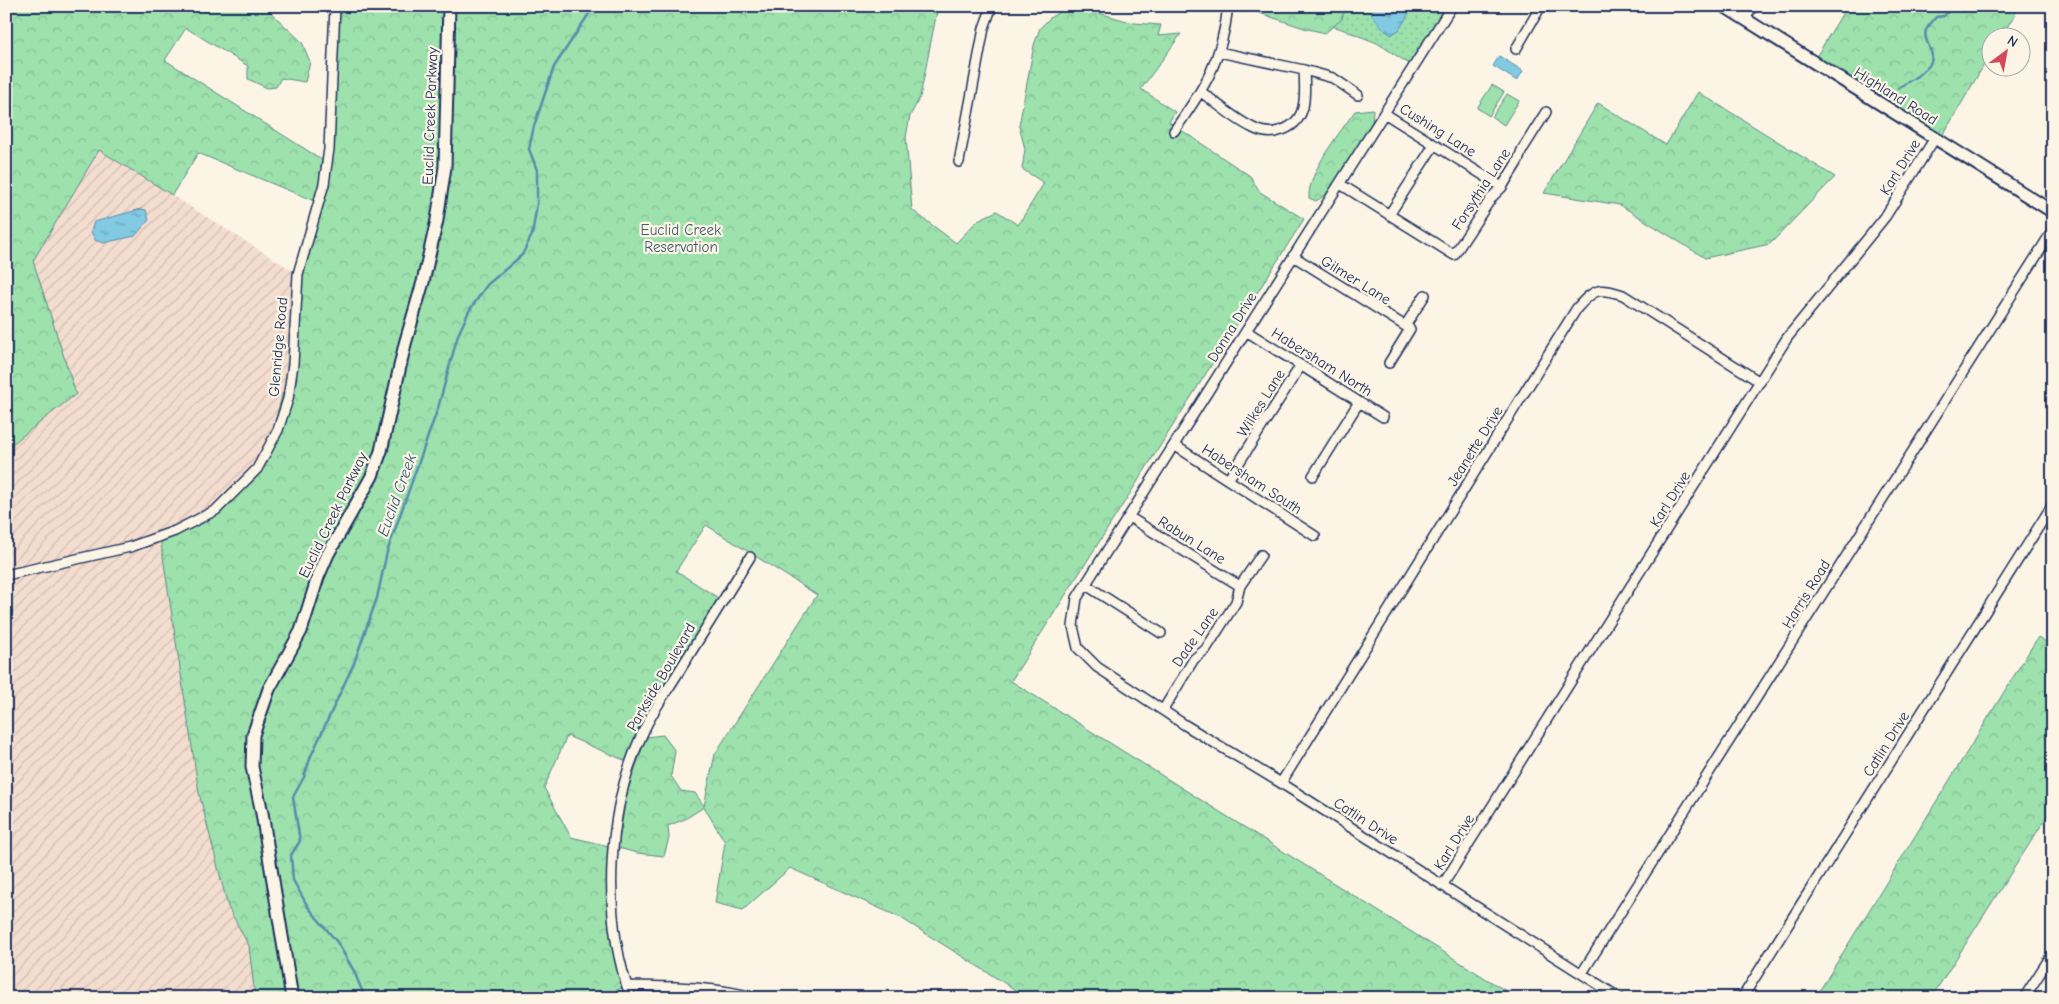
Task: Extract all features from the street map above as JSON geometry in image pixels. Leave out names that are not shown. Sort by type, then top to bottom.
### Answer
[{"type":"street","name":"Glenridge Road","points":[[6,576],[130,547],[175,531],[216,510],[257,469],[278,430],[288,399],[293,364],[298,274],[324,184],[329,149],[335,6]]},
{"type":"street","name":"Euclid Creek Parkway","points":[[292,998],[262,812],[252,767],[253,735],[269,689],[301,631],[321,569],[372,476],[381,451],[405,344],[423,282],[437,220],[445,167],[449,6]]},
{"type":"street","points":[[959,162],[984,28],[992,6]]},
{"type":"street","points":[[1174,131],[1201,92],[1219,52],[1228,6]]},
{"type":"street","name":"Donna Drive","points":[[1096,667],[1078,648],[1073,626],[1077,598],[1452,6]]},
{"type":"street","points":[[1516,49],[1541,6]]},
{"type":"street","name":"Highland Road","points":[[1724,6],[2053,212]]},
{"type":"street","points":[[1744,19],[1753,6]]},
{"type":"street","points":[[1219,52],[1333,78],[1358,95]]},
{"type":"street","points":[[1201,92],[1253,128],[1271,134],[1289,129],[1301,115],[1305,100],[1304,70]]},
{"type":"street","name":"Cushing Lane","points":[[1384,112],[1502,187]]},
{"type":"street","name":"Forsythia Lane","points":[[1389,214],[1454,255],[1492,197],[1502,187],[1546,112]]},
{"type":"street","name":"Karl Drive","points":[[1442,886],[1797,325],[1885,217],[1935,138]]},
{"type":"street","points":[[1340,184],[1389,214],[1434,145]]},
{"type":"street","name":"Harris Road","points":[[1582,974],[2053,230]]},
{"type":"street","name":"Gilmer Lane","points":[[1293,256],[1405,326]]},
{"type":"street","name":"Jeanette Drive","points":[[1281,783],[1578,308],[1590,294],[1604,289],[1623,295],[1760,382]]},
{"type":"street","points":[[1389,363],[1410,329],[1405,326],[1425,295]]},
{"type":"street","name":"Habersham North","points":[[1246,331],[1383,417]]},
{"type":"street","name":"Wilkes Lane","points":[[1228,480],[1301,365]]},
{"type":"street","points":[[1313,476],[1359,402]]},
{"type":"street","name":"Habersham South","points":[[1174,445],[1315,536]]},
{"type":"street","name":"Catlin Drive","points":[[1742,998],[2053,504]]},
{"type":"street","name":"Rabun Lane","points":[[1129,517],[1240,586]]},
{"type":"street","name":"Dade Lane","points":[[1163,710],[1194,659],[1206,649],[1231,610],[1236,602],[1240,586],[1261,555]]},
{"type":"street","name":"Parkside Boulevard","points":[[631,998],[615,935],[612,887],[612,847],[628,769],[645,728],[750,557]]},
{"type":"street","points":[[1086,585],[1161,633]]},
{"type":"street","name":"Catlin Drive","points":[[1096,667],[1620,998]]},
{"type":"street","points":[[2024,998],[2053,953]]},
{"type":"street","points":[[627,986],[684,987],[738,993],[756,998]]},
{"type":"shaded area","points":[[99,150],[298,274],[288,399],[257,469],[216,510],[160,537],[199,793],[228,907],[249,946],[255,998],[6,998],[6,449],[75,394],[33,261]]},
{"type":"green space","name":"Euclid Creek Reservation","points":[[6,6],[264,6],[302,42],[310,62],[305,82],[281,78],[276,87],[267,88],[248,79],[248,66],[186,28],[165,60],[327,163],[335,6],[938,6],[920,97],[910,116],[906,137],[912,210],[956,243],[978,220],[997,211],[1018,225],[1044,183],[1022,169],[1025,149],[1019,126],[1034,45],[1040,28],[1051,17],[1065,9],[1092,11],[1134,23],[1161,25],[1158,36],[1181,34],[1141,89],[1175,112],[1169,122],[1250,176],[1260,192],[1304,219],[1011,681],[1517,998],[1028,998],[901,918],[790,868],[743,910],[715,903],[725,842],[704,807],[685,819],[668,826],[669,838],[664,856],[637,853],[618,848],[626,796],[646,737],[663,735],[675,751],[671,776],[681,791],[695,793],[704,806],[715,754],[817,595],[706,525],[676,571],[723,601],[645,728],[631,763],[567,736],[544,788],[571,837],[613,847],[612,887],[627,986],[597,998],[255,998],[249,946],[228,907],[199,793],[160,537],[216,510],[257,469],[267,451],[293,356],[297,289],[319,203],[198,153],[172,195],[99,150],[33,261],[76,394],[6,449]]},
{"type":"green space","points":[[1253,6],[1345,6],[1342,19],[1325,33],[1253,11]]},
{"type":"green space","points":[[1277,6],[1452,6],[1414,67],[1377,43],[1339,28],[1272,12]]},
{"type":"green space","points":[[1847,6],[2020,6],[2007,28],[1982,28],[1982,68],[1940,140],[1813,62]]},
{"type":"green space","points":[[1492,85],[1504,92],[1489,116],[1477,108]]},
{"type":"green space","points":[[1698,92],[1835,177],[1770,244],[1705,258],[1620,205],[1544,193],[1598,103],[1666,145]]},
{"type":"green space","points":[[1507,94],[1519,101],[1504,125],[1492,117]]},
{"type":"green space","points":[[1373,109],[1372,125],[1326,195],[1316,201],[1309,198],[1313,177],[1319,165],[1355,111]]},
{"type":"green space","points":[[2038,637],[2053,646],[2053,807],[1931,998],[1815,998]]},
{"type":"water","points":[[1375,6],[1413,6],[1399,30],[1391,35],[1381,27],[1371,14]]},
{"type":"water","points":[[1499,56],[1523,71],[1517,81],[1493,66]]},
{"type":"water","points":[[141,209],[146,210],[149,220],[135,236],[103,243],[95,240],[91,231],[94,222]]},
{"type":"waterway","name":"Euclid Creek","points":[[365,998],[354,971],[337,942],[308,907],[293,880],[291,855],[300,841],[293,797],[304,777],[311,756],[354,663],[377,598],[387,552],[438,408],[458,335],[469,311],[487,285],[522,255],[532,235],[537,204],[537,170],[529,149],[534,126],[554,67],[594,6]]},
{"type":"waterway","points":[[1898,88],[1928,67],[1932,55],[1926,39],[1926,30],[1936,17],[1944,16],[1953,6]]}]
